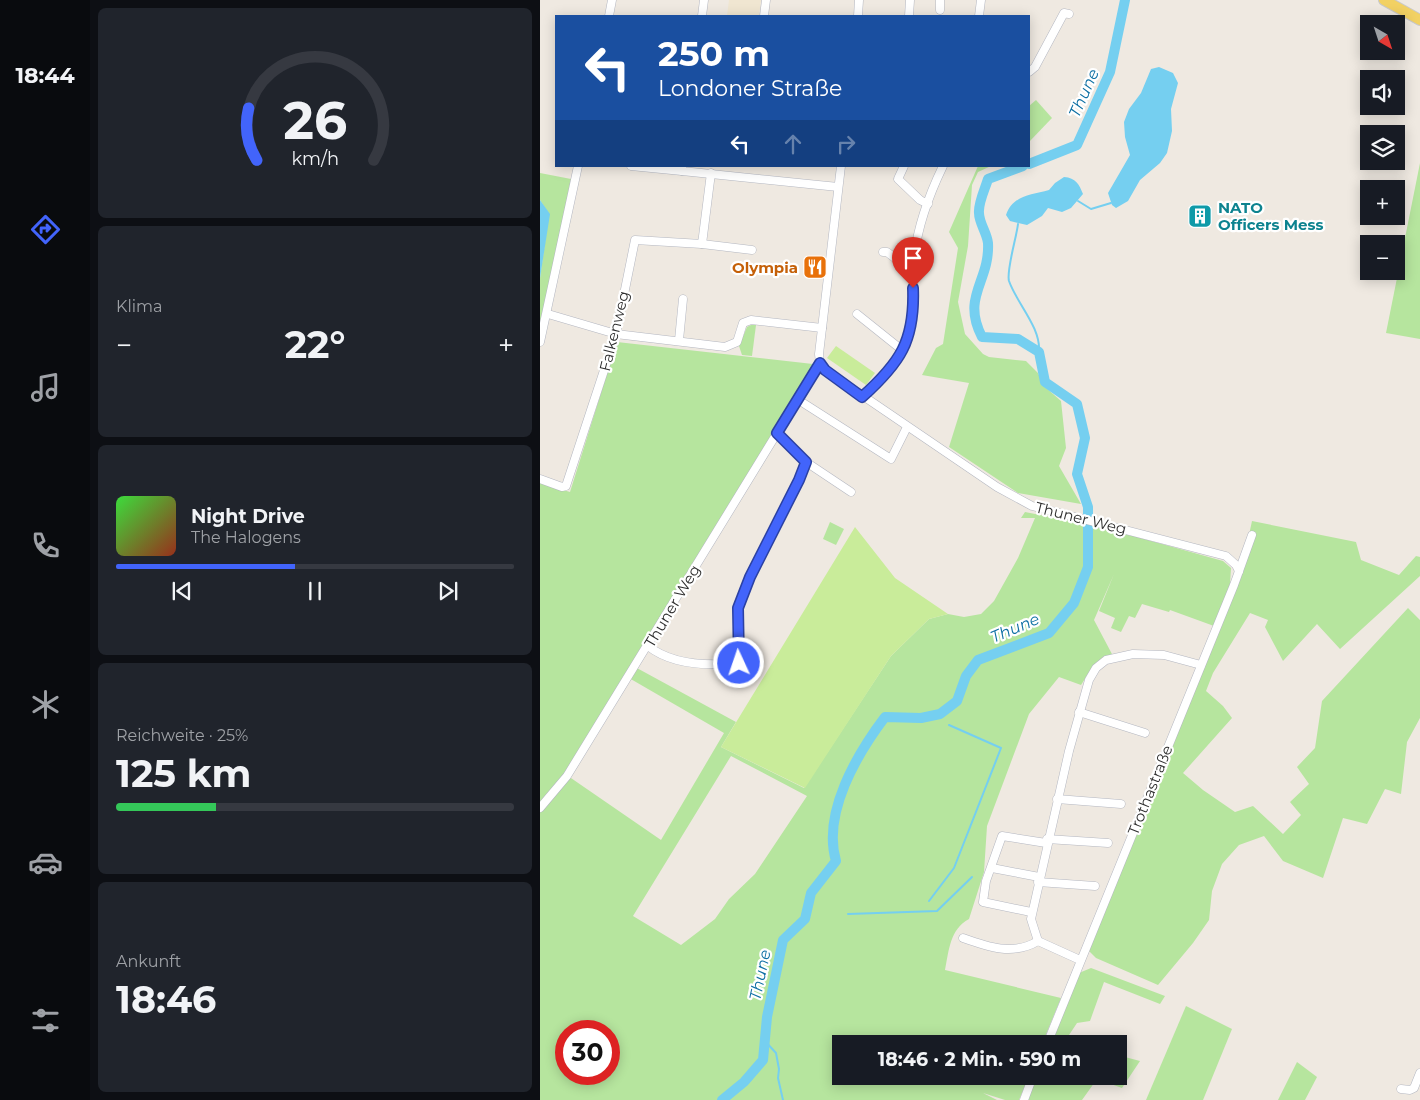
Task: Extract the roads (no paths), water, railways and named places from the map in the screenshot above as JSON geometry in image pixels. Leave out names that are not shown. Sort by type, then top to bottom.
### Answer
[{"type":"main road","points":[[1384,0],[1420,20]]},
{"type":"street","points":[[608,15],[612,0]]},
{"type":"street","points":[[702,15],[704,0]]},
{"type":"street","points":[[764,15],[766,0]]},
{"type":"street","points":[[858,15],[860,0]]},
{"type":"street","points":[[909,15],[910,0]]},
{"type":"street","points":[[940,0],[940,10]]},
{"type":"street","points":[[979,15],[980,0]]},
{"type":"street","points":[[1030,71],[1064,12]]},
{"type":"street","points":[[540,342],[548,314],[578,167]]},
{"type":"street","points":[[647,167],[682,169],[838,187]]},
{"type":"street","points":[[736,176],[737,167]]},
{"type":"street","points":[[820,363],[822,328],[841,167]]},
{"type":"street","points":[[904,167],[898,179],[923,203],[928,204]]},
{"type":"street","points":[[862,397],[895,365],[910,331],[914,307],[913,270],[928,204],[943,167]]},
{"type":"street","points":[[702,244],[711,173]]},
{"type":"street","name":"Falkenweg","points":[[540,479],[562,487],[566,486],[616,334],[635,240],[702,244],[752,250]]},
{"type":"street","points":[[883,252],[887,252],[908,269],[913,270]]},
{"type":"street","points":[[679,340],[683,299]]},
{"type":"street","points":[[548,314],[616,334],[679,340],[725,347],[736,342],[743,323],[751,320],[822,328]]},
{"type":"street","points":[[857,314],[902,350]]},
{"type":"street","name":"Thuner Weg","points":[[540,808],[568,776],[820,363],[825,370],[862,397],[997,487],[1029,504],[1226,556],[1236,565],[1239,571]]},
{"type":"street","points":[[797,398],[891,458],[907,426]]},
{"type":"street","points":[[777,433],[806,462],[851,492]]},
{"type":"street","points":[[648,646],[656,653],[702,665],[739,663],[738,608],[750,577],[799,480],[806,462]]},
{"type":"street","name":"Trothastraße","points":[[1050,1035],[1252,535]]},
{"type":"street","points":[[1080,960],[1038,941],[1032,927],[1031,912],[1057,799],[1088,680],[1096,668],[1106,660],[1133,654],[1164,655],[1201,665]]},
{"type":"street","points":[[1079,712],[1145,734]]},
{"type":"street","points":[[1057,799],[1121,804]]},
{"type":"street","points":[[1031,912],[983,902],[986,881],[1002,836],[1047,841],[1108,843]]},
{"type":"street","points":[[992,868],[1038,879],[1095,886]]},
{"type":"street","points":[[962,938],[1008,951],[1030,946],[1038,941]]},
{"type":"street","points":[[1401,1089],[1410,1090],[1414,1088],[1420,1074]]},
{"type":"street","points":[[1024,1100],[1030,1085]]},
{"type":"water","points":[[1159,67],[1173,73],[1178,83],[1171,109],[1172,131],[1167,153],[1160,163],[1140,180],[1128,201],[1116,208],[1112,205],[1108,193],[1130,155],[1125,137],[1124,122],[1129,109],[1141,93],[1151,69]]},
{"type":"water","points":[[1064,177],[1076,182],[1083,194],[1071,208],[1062,212],[1048,208],[1042,216],[1027,225],[1010,221],[1006,215],[1013,203],[1023,197],[1049,190]]},
{"type":"water","points":[[540,200],[550,214],[540,278]]},
{"type":"waterway","name":"Thune","points":[[1030,164],[1077,145],[1110,72],[1125,0]]},
{"type":"waterway","name":"Thune","points":[[722,1100],[744,1082],[763,1060],[767,1017],[783,940],[805,919],[811,893],[836,861],[833,843],[834,823],[838,804],[854,766],[874,732],[885,717],[921,718],[940,714],[957,701],[966,676],[978,660],[1049,633],[1074,603],[1088,567],[1088,507],[1077,474],[1085,438],[1077,404],[1045,382],[1039,352],[1018,339],[982,337],[976,323],[975,300],[985,268],[988,243],[979,217],[981,200],[988,179],[1020,167]]},
{"type":"waterway","points":[[1078,201],[1091,209],[1111,203]]},
{"type":"waterway","points":[[1018,224],[1008,276],[1013,290],[1036,334],[1039,352]]},
{"type":"waterway","points":[[929,901],[954,868],[1001,748],[949,725]]},
{"type":"waterway","points":[[848,914],[937,911],[972,877]]},
{"type":"waterway","points":[[764,1040],[776,1053],[779,1069],[778,1078],[783,1100]]},
{"type":"place","name":"NATO Officers Mess","points":[[1200,216]]},
{"type":"place","name":"Olympia","points":[[815,267]]}]
